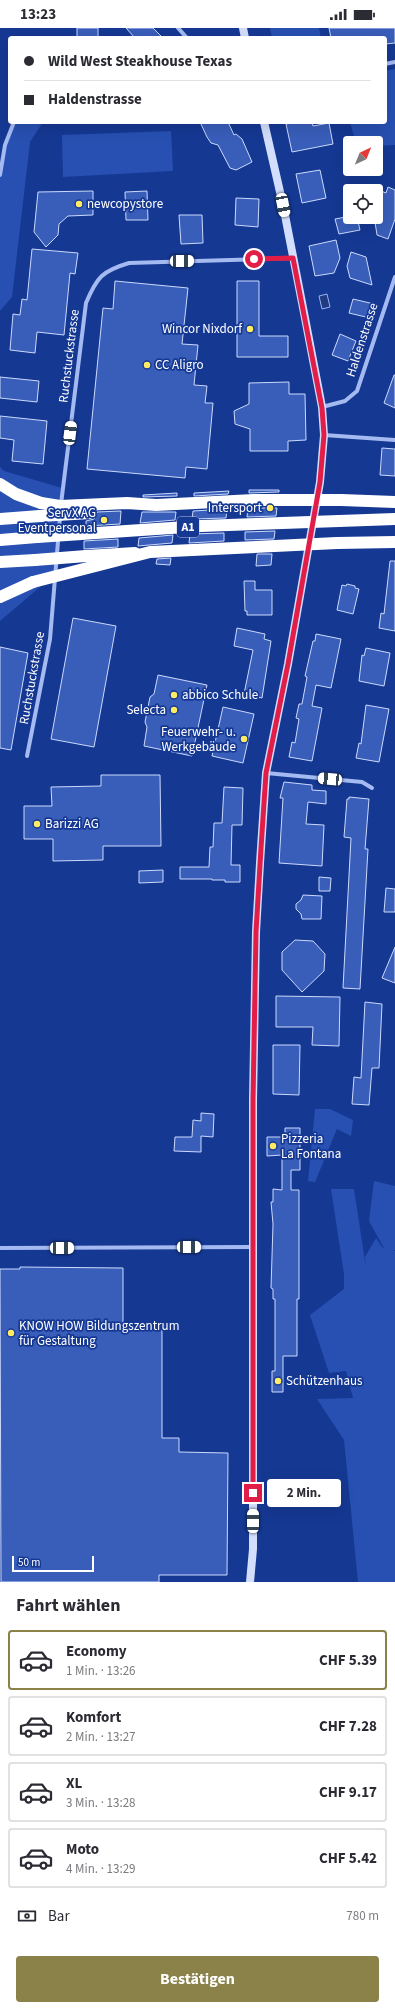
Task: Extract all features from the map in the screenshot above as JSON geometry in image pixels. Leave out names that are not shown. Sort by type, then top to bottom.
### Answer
[{"type":"highway","points":[[0,484],[16,494],[41,503],[60,506],[127,503],[156,505],[254,500],[341,500],[395,502]]},
{"type":"highway","points":[[0,519],[127,511],[156,505]]},
{"type":"highway","name":"A1","points":[[0,540],[201,526],[395,519]]},
{"type":"highway","name":"A1","points":[[0,562],[150,552],[337,543],[395,542]]},
{"type":"highway","points":[[0,597],[33,582],[150,552]]},
{"type":"street","points":[[178,28],[185,36]]},
{"type":"street","points":[[0,175],[5,145],[13,124]]},
{"type":"street","points":[[250,1582],[254,1549],[253,1101],[256,932],[266,773],[288,664],[320,482],[324,435],[322,408],[293,258],[264,124]]},
{"type":"street","name":"Ruchstuckstrasse","points":[[27,756],[50,639],[62,488],[86,303],[93,286],[108,269],[129,263],[293,258]]},
{"type":"street","name":"Haldenstrasse","points":[[322,408],[345,401],[357,390],[395,277]]},
{"type":"street","points":[[324,435],[395,440]]},
{"type":"street","points":[[266,773],[362,782],[372,788]]},
{"type":"street","points":[[0,1248],[253,1247]]},
{"type":"shaded area","points":[[270,28],[319,28],[321,36],[272,36]]},
{"type":"shaded area","points":[[395,69],[395,145],[383,146],[383,136],[354,136],[351,124],[387,124],[387,71]]},
{"type":"shaded area","points":[[13,124],[42,124],[30,142],[12,297],[0,311],[0,175],[5,145]]},
{"type":"shaded area","points":[[171,131],[173,171],[63,177],[62,135]]},
{"type":"shaded area","points":[[327,294],[330,307],[322,309],[319,296]]},
{"type":"shaded area","points":[[0,467],[4,471],[62,488],[54,575],[0,621]]},
{"type":"shaded area","points":[[315,1109],[330,1109],[353,1120],[351,1136],[337,1129],[315,1182],[308,1181]]},
{"type":"shaded area","points":[[374,1181],[395,1186],[395,1250],[393,1250],[395,1251],[395,1582],[358,1582],[344,1440],[317,1399],[353,1398],[346,1371],[329,1373],[310,1315],[344,1289],[344,1274],[331,1189],[354,1189],[366,1268],[365,1257],[376,1238],[384,1248],[369,1221]]},
{"type":"building","points":[[77,28],[98,28],[98,36],[77,36]]},
{"type":"building","points":[[126,28],[153,28],[161,36],[133,36]]},
{"type":"building","points":[[329,28],[395,28],[395,43],[387,44],[387,36],[331,36]]},
{"type":"building","points":[[201,124],[229,124],[234,135],[236,134],[242,139],[252,162],[236,170],[230,168],[218,145],[211,143]]},
{"type":"building","points":[[286,124],[312,124],[313,126],[329,124],[333,144],[292,152]]},
{"type":"building","points":[[320,170],[326,198],[302,203],[296,174]]},
{"type":"building","points":[[388,187],[395,190],[395,219],[388,239],[377,235],[375,224],[383,224],[383,192],[386,193]]},
{"type":"building","points":[[93,191],[93,215],[68,216],[59,224],[58,235],[46,247],[34,232],[38,192]]},
{"type":"building","points":[[147,191],[148,220],[126,220],[125,192]]},
{"type":"building","points":[[236,198],[259,199],[258,227],[235,225]]},
{"type":"building","points":[[179,215],[202,215],[203,243],[181,244]]},
{"type":"building","points":[[343,218],[343,224],[359,224],[360,230],[339,234],[335,219]]},
{"type":"building","points":[[336,240],[340,258],[334,273],[315,276],[309,246]]},
{"type":"building","points":[[32,249],[78,253],[75,274],[70,273],[64,335],[37,332],[35,353],[10,350],[13,314],[20,315],[22,299],[27,300]]},
{"type":"building","points":[[351,252],[366,257],[372,285],[350,278],[347,266]]},
{"type":"building","name":"CC Aligro","points":[[115,281],[188,288],[182,344],[198,345],[194,385],[207,386],[205,403],[213,403],[207,469],[186,467],[185,478],[87,469],[103,308],[113,309]]},
{"type":"building","points":[[237,281],[259,281],[259,336],[288,336],[288,357],[237,357]]},
{"type":"building","points":[[353,299],[374,304],[370,318],[349,313]]},
{"type":"building","points":[[340,334],[356,341],[348,361],[332,355]]},
{"type":"building","points":[[395,375],[395,408],[384,403]]},
{"type":"building","points":[[0,377],[39,381],[37,402],[0,398]]},
{"type":"building","points":[[289,382],[289,394],[305,394],[306,440],[288,441],[288,451],[250,451],[250,429],[235,424],[234,411],[249,404],[249,383]]},
{"type":"building","points":[[0,416],[47,421],[43,464],[12,461],[14,440],[0,438]]},
{"type":"building","points":[[382,448],[395,449],[395,476],[380,475]]},
{"type":"building","points":[[249,490],[279,490],[279,492],[249,493]]},
{"type":"building","points":[[229,491],[228,494],[194,496],[194,493]]},
{"type":"building","points":[[177,493],[177,496],[143,497],[143,495]]},
{"type":"building","points":[[248,508],[277,508],[276,516],[247,517]]},
{"type":"building","points":[[227,509],[226,518],[192,519],[193,511]]},
{"type":"building","points":[[121,511],[120,524],[86,526],[86,521],[94,519],[97,512]]},
{"type":"building","points":[[142,512],[176,512],[175,520],[140,523]]},
{"type":"building","points":[[275,531],[274,539],[245,540],[245,532]]},
{"type":"building","points":[[224,533],[224,541],[189,543],[190,534]]},
{"type":"building","points":[[173,535],[172,543],[138,546],[139,538]]},
{"type":"building","points":[[118,539],[118,547],[84,549],[84,541]]},
{"type":"building","points":[[257,554],[272,554],[271,565],[256,566]]},
{"type":"building","points":[[171,558],[170,565],[156,564],[157,559]]},
{"type":"building","points":[[390,561],[395,561],[395,631],[379,628],[381,613],[384,614]]},
{"type":"building","points":[[244,581],[255,581],[255,590],[272,590],[272,615],[247,615],[247,611],[245,611]]},
{"type":"building","points":[[347,584],[355,586],[355,588],[359,589],[353,614],[337,610],[342,585],[346,586]]},
{"type":"building","points":[[73,618],[116,626],[94,747],[51,739]]},
{"type":"building","points":[[237,628],[265,634],[264,639],[271,641],[262,698],[244,694],[253,650],[234,646]]},
{"type":"building","points":[[316,634],[341,639],[331,688],[316,685],[312,706],[322,708],[312,761],[289,757],[292,742],[295,743],[299,719],[296,718],[299,704],[302,704],[307,677],[305,676]]},
{"type":"building","points":[[0,647],[28,653],[11,750],[0,748]]},
{"type":"building","points":[[366,648],[390,653],[384,686],[359,681],[362,655],[364,656]]},
{"type":"building","name":"Selecta","points":[[158,675],[207,685],[192,756],[144,746],[147,727],[145,722],[150,697],[154,694]]},
{"type":"building","points":[[366,705],[389,709],[379,762],[356,758],[359,743],[361,744]]},
{"type":"building","points":[[223,707],[254,714],[243,763],[212,756]]},
{"type":"building","points":[[101,775],[160,775],[161,846],[103,846],[103,860],[53,861],[53,839],[24,839],[24,806],[52,806],[51,787],[101,786]]},
{"type":"building","points":[[284,782],[312,785],[312,790],[326,791],[326,804],[308,802],[306,824],[324,825],[322,866],[279,863],[283,798],[280,798]]},
{"type":"building","points":[[224,787],[243,788],[242,825],[232,825],[231,865],[240,865],[240,882],[225,882],[225,880],[212,879],[180,879],[180,867],[209,867],[210,847],[213,847],[214,823],[222,823]]},
{"type":"building","points":[[349,797],[369,799],[365,849],[368,849],[360,989],[343,988],[351,838],[344,837],[347,799],[349,799]]},
{"type":"building","points":[[163,870],[163,882],[139,883],[139,871]]},
{"type":"building","points":[[319,877],[331,878],[330,891],[319,891]]},
{"type":"building","points":[[386,888],[395,889],[395,912],[384,912]]},
{"type":"building","points":[[303,895],[322,896],[321,919],[302,919],[301,914],[296,909],[296,904],[301,900]]},
{"type":"building","points":[[295,940],[313,941],[325,954],[324,971],[302,992],[282,970],[282,952]]},
{"type":"building","points":[[395,947],[395,983],[382,978]]},
{"type":"building","points":[[276,996],[340,997],[339,1046],[312,1045],[313,1027],[276,1027]]},
{"type":"building","points":[[365,1002],[382,1004],[379,1068],[372,1068],[369,1105],[352,1104],[354,1077],[361,1078]]},
{"type":"building","points":[[273,1045],[300,1045],[299,1095],[273,1094]]},
{"type":"building","points":[[201,1113],[214,1114],[213,1137],[201,1136],[201,1152],[174,1151],[175,1137],[192,1137],[193,1120],[201,1121]]},
{"type":"building","points":[[285,1128],[300,1128],[300,1170],[291,1170],[291,1190],[299,1190],[299,1299],[297,1299],[297,1356],[283,1356],[283,1392],[272,1392],[272,1371],[275,1371],[275,1299],[273,1299],[273,1289],[271,1288],[273,1224],[271,1202],[273,1202],[273,1189],[282,1190],[282,1155],[267,1156],[267,1137],[285,1137]]},
{"type":"building","points":[[20,1267],[123,1268],[123,1325],[162,1325],[162,1438],[179,1438],[179,1452],[228,1453],[227,1575],[159,1575],[159,1582],[1,1582],[0,1269],[20,1269]]},
{"type":"place","name":"newcopystore","points":[[79,204]]},
{"type":"place","name":"Wincor Nixdorf","points":[[250,329]]},
{"type":"place","name":"CC Aligro","points":[[147,365]]},
{"type":"place","name":"Intersport","points":[[270,508]]},
{"type":"place","name":"ServX AG Eventpersonal","points":[[104,520]]},
{"type":"place","name":"abbico Schule","points":[[174,695]]},
{"type":"place","name":"Selecta","points":[[174,710]]},
{"type":"place","name":"Feuerwehr- u. Werkgebäude","points":[[244,739]]},
{"type":"place","name":"Barizzi AG","points":[[37,824]]},
{"type":"place","name":"Pizzeria La Fontana","points":[[273,1146]]},
{"type":"place","name":"KNOW HOW Bildungszentrum für Gestaltung","points":[[11,1333]]},
{"type":"place","name":"Schützenhaus","points":[[278,1381]]},
{"type":"route","points":[[253,1493],[253,1101],[256,932],[266,773],[288,664],[320,482],[324,435],[322,408],[293,258],[254,259]]}]
